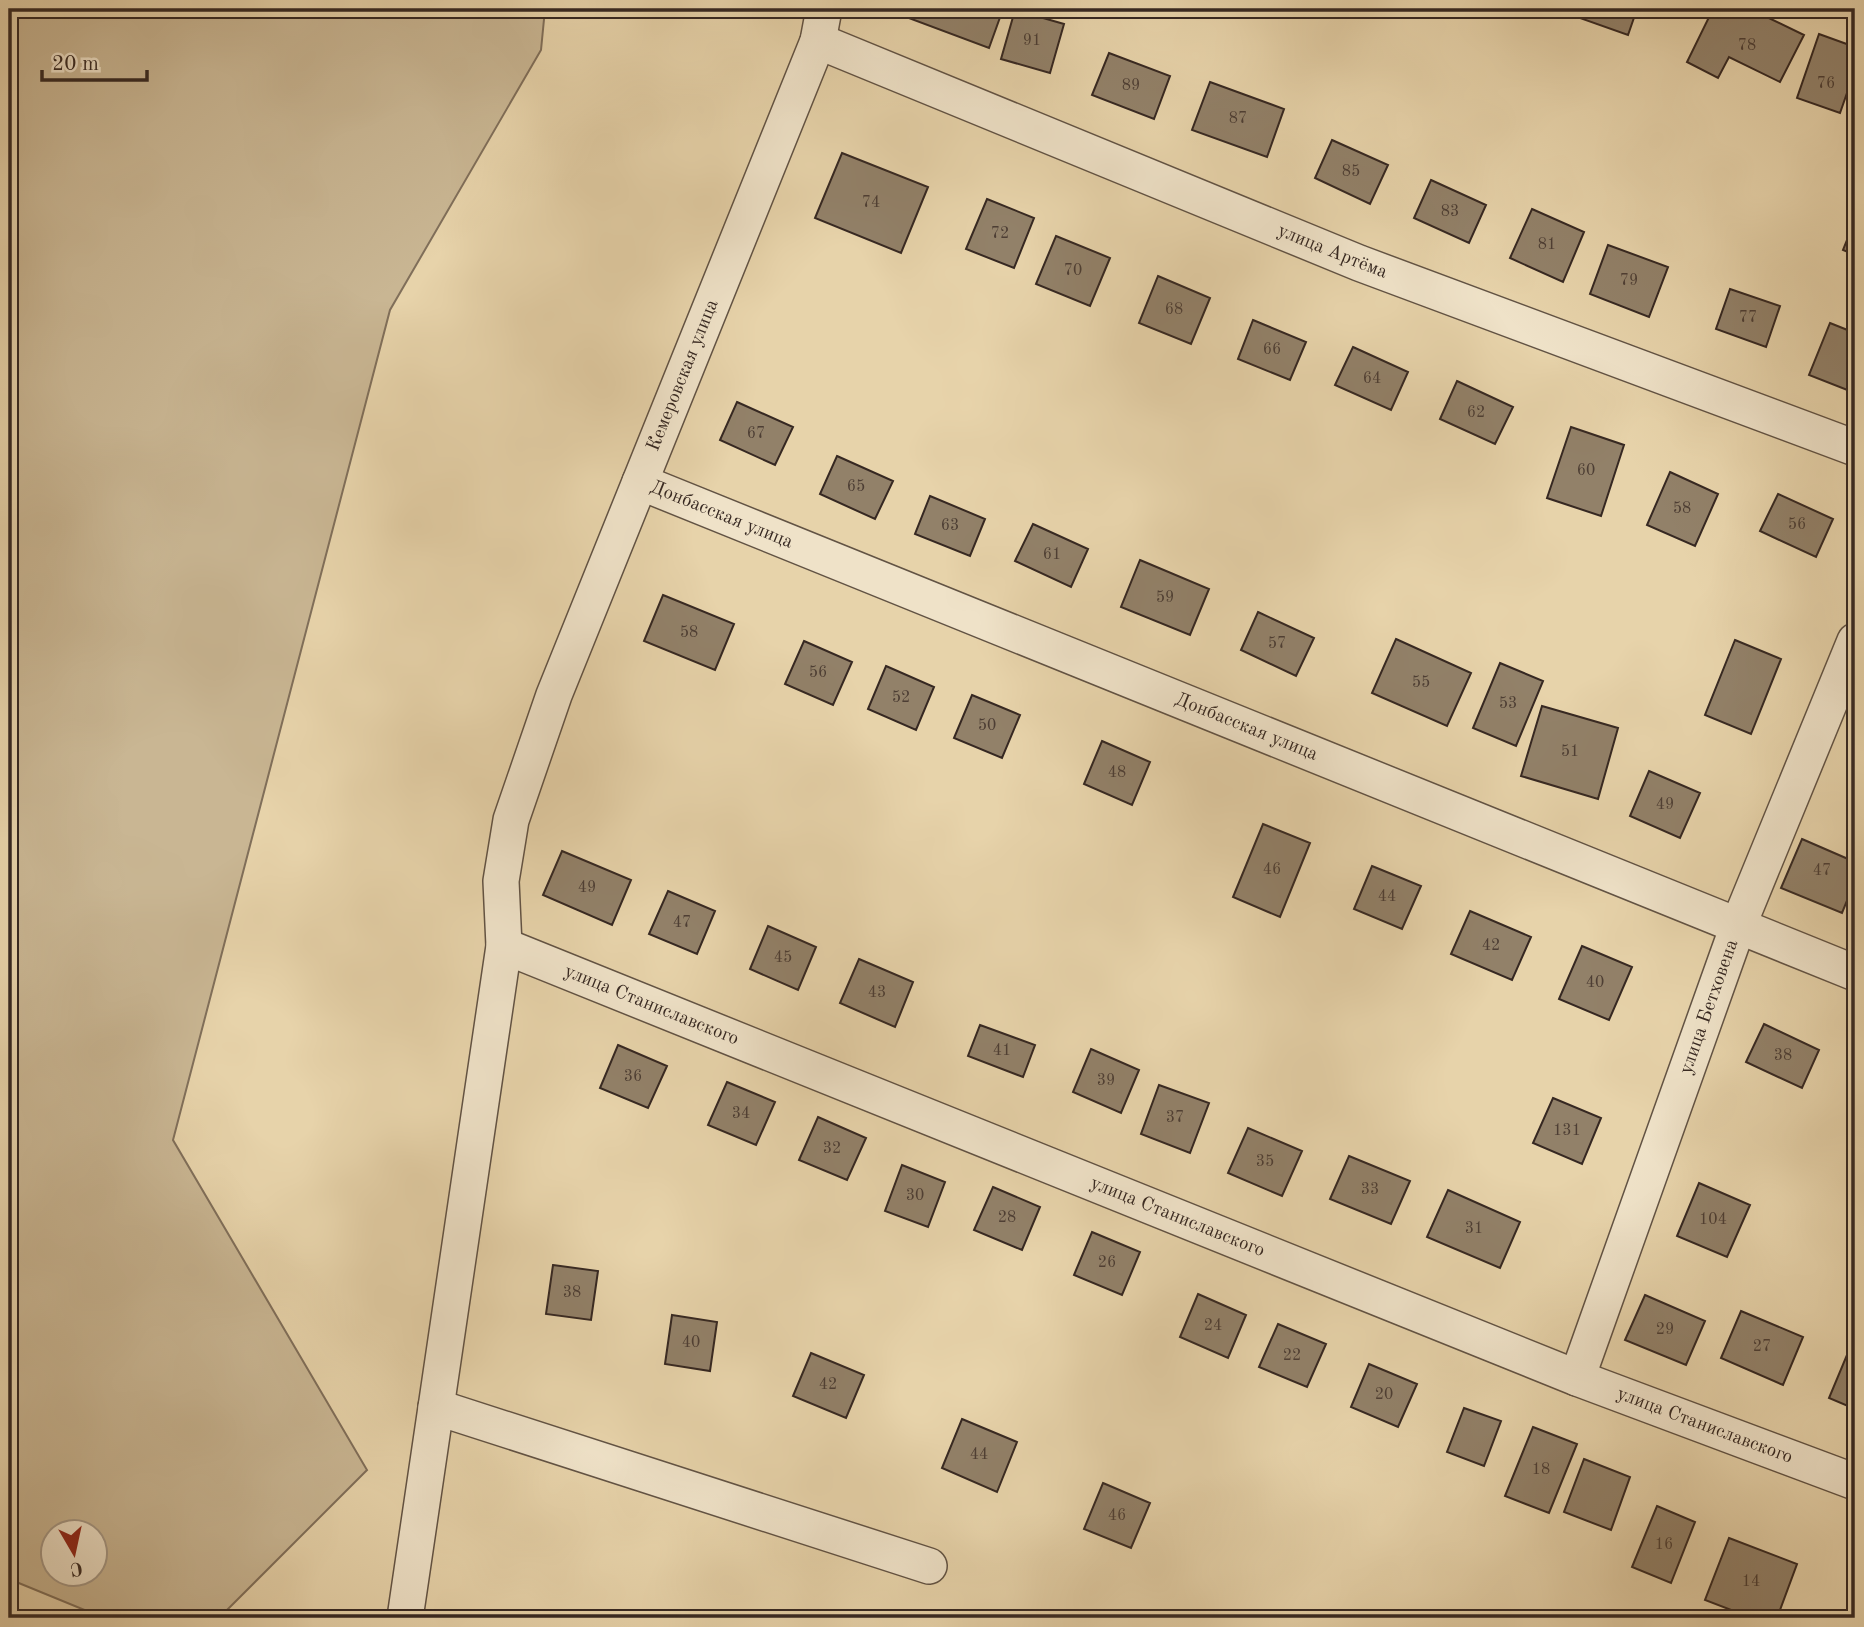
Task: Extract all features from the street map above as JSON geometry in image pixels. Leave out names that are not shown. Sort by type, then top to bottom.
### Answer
[{"type":"street","name":"улица Артёма","points":[[821,25],[1359,263],[1855,448]]},
{"type":"street","name":"Кемеровская улица","points":[[405,1618],[504,946],[501,881],[510,820],[554,695],[821,25]]},
{"type":"street","name":"Донбасская улица","points":[[640,482],[1855,973]]},
{"type":"street","name":"улица Бетховена","points":[[1577,1378],[1738,926],[1855,641]]},
{"type":"street","name":"улица Станиславского","points":[[504,946],[1577,1378],[1855,1482]]},
{"type":"street","points":[[436,1407],[929,1566]]},
{"type":"shaded area","points":[[9,9],[545,9],[541,50],[390,310],[173,1140],[367,1470],[219,1618],[104,1618],[9,1579]]},
{"type":"building","points":[[910,9],[1003,9],[989,48],[906,17]]},
{"type":"building","points":[[1580,9],[1637,9],[1628,35],[1577,17]]},
{"type":"building","points":[[1713,9],[1750,9],[1804,35],[1780,82],[1729,57],[1718,78],[1687,62]]},
{"type":"building","points":[[1015,10],[1064,24],[1050,73],[1001,59]]},
{"type":"building","points":[[1819,34],[1855,47],[1855,70],[1840,113],[1797,98]]},
{"type":"building","points":[[1109,53],[1170,76],[1154,119],[1092,95]]},
{"type":"building","points":[[1210,82],[1284,109],[1267,157],[1192,130]]},
{"type":"building","points":[[1332,140],[1388,165],[1370,204],[1315,178]]},
{"type":"building","points":[[842,153],[928,187],[901,253],[815,218]]},
{"type":"building","points":[[1431,180],[1486,205],[1469,243],[1414,218]]},
{"type":"building","points":[[987,199],[1034,218],[1014,268],[966,249]]},
{"type":"building","points":[[1532,209],[1584,232],[1563,282],[1510,258]]},
{"type":"building","points":[[1855,220],[1855,255],[1843,250]]},
{"type":"building","points":[[1056,236],[1110,258],[1090,306],[1036,284]]},
{"type":"building","points":[[1608,245],[1668,267],[1649,317],[1590,294]]},
{"type":"building","points":[[1158,276],[1210,298],[1191,344],[1139,323]]},
{"type":"building","points":[[1730,289],[1780,306],[1766,347],[1716,329]]},
{"type":"building","points":[[1253,320],[1306,342],[1290,380],[1238,359]]},
{"type":"building","points":[[1830,323],[1855,333],[1855,393],[1809,375]]},
{"type":"building","points":[[1353,347],[1408,372],[1391,410],[1335,385]]},
{"type":"building","points":[[1457,381],[1513,407],[1495,444],[1440,419]]},
{"type":"building","points":[[737,402],[793,427],[775,465],[720,440]]},
{"type":"building","points":[[1571,427],[1624,445],[1601,516],[1547,498]]},
{"type":"building","points":[[837,456],[893,481],[875,519],[820,494]]},
{"type":"building","points":[[1670,472],[1718,494],[1695,546],[1647,525]]},
{"type":"building","points":[[1778,494],[1833,519],[1816,557],[1760,531]]},
{"type":"building","points":[[930,496],[985,519],[970,556],[915,534]]},
{"type":"building","points":[[1033,524],[1088,549],[1071,587],[1015,561]]},
{"type":"building","points":[[1140,560],[1209,589],[1190,635],[1121,607]]},
{"type":"building","points":[[663,595],[734,624],[715,670],[644,641]]},
{"type":"building","points":[[1258,612],[1314,638],[1296,676],[1241,650]]},
{"type":"building","points":[[1396,639],[1471,673],[1447,726],[1372,693]]},
{"type":"building","points":[[1735,640],[1781,659],[1751,734],[1705,715]]},
{"type":"building","points":[[804,641],[852,662],[833,705],[785,684]]},
{"type":"building","points":[[1500,663],[1543,681],[1516,746],[1473,728]]},
{"type":"building","points":[[886,666],[934,687],[916,730],[868,709]]},
{"type":"building","points":[[972,695],[1020,715],[1002,758],[954,738]]},
{"type":"building","points":[[1542,706],[1618,728],[1598,799],[1521,776]]},
{"type":"building","points":[[1102,741],[1150,762],[1132,805],[1084,784]]},
{"type":"building","points":[[1649,771],[1700,793],[1680,838],[1630,816]]},
{"type":"building","points":[[1263,824],[1310,843],[1280,917],[1233,897]]},
{"type":"building","points":[[1802,839],[1855,862],[1855,881],[1842,913],[1781,888]]},
{"type":"building","points":[[562,851],[631,880],[612,925],[543,895]]},
{"type":"building","points":[[1372,866],[1421,886],[1402,929],[1354,909]]},
{"type":"building","points":[[668,891],[715,911],[697,954],[649,934]]},
{"type":"building","points":[[1470,911],[1531,937],[1512,980],[1451,954]]},
{"type":"building","points":[[768,926],[816,947],[798,990],[750,969]]},
{"type":"building","points":[[1582,946],[1632,967],[1609,1020],[1559,999]]},
{"type":"building","points":[[859,959],[913,982],[895,1027],[840,1003]]},
{"type":"building","points":[[1764,1024],[1819,1050],[1802,1088],[1746,1062]]},
{"type":"building","points":[[980,1025],[1035,1045],[1023,1077],[968,1056]]},
{"type":"building","points":[[618,1045],[667,1066],[648,1108],[600,1088]]},
{"type":"building","points":[[1091,1049],[1139,1070],[1121,1113],[1073,1092]]},
{"type":"building","points":[[727,1082],[775,1102],[756,1145],[708,1125]]},
{"type":"building","points":[[1159,1085],[1209,1103],[1190,1153],[1141,1134]]},
{"type":"building","points":[[1553,1098],[1601,1118],[1582,1164],[1533,1143]]},
{"type":"building","points":[[818,1117],[866,1138],[847,1180],[799,1160]]},
{"type":"building","points":[[1248,1128],[1302,1151],[1282,1196],[1228,1173]]},
{"type":"building","points":[[1349,1156],[1410,1181],[1391,1224],[1330,1199]]},
{"type":"building","points":[[902,1165],[945,1182],[928,1227],[885,1211]]},
{"type":"building","points":[[1699,1183],[1750,1205],[1727,1257],[1677,1236]]},
{"type":"building","points":[[993,1187],[1040,1207],[1022,1250],[974,1230]]},
{"type":"building","points":[[1448,1190],[1520,1222],[1500,1268],[1427,1237]]},
{"type":"building","points":[[1092,1232],[1140,1252],[1122,1295],[1074,1275]]},
{"type":"building","points":[[553,1265],[598,1271],[591,1320],[546,1314]]},
{"type":"building","points":[[1198,1294],[1246,1315],[1228,1358],[1180,1337]]},
{"type":"building","points":[[1645,1295],[1705,1321],[1686,1365],[1625,1340]]},
{"type":"building","points":[[1741,1311],[1803,1337],[1783,1385],[1721,1358]]},
{"type":"building","points":[[672,1315],[717,1322],[710,1371],[665,1364]]},
{"type":"building","points":[[1278,1324],[1326,1344],[1307,1387],[1259,1367]]},
{"type":"building","points":[[1849,1350],[1855,1353],[1855,1409],[1829,1398]]},
{"type":"building","points":[[811,1353],[864,1375],[846,1418],[793,1396]]},
{"type":"building","points":[[1369,1364],[1417,1384],[1398,1427],[1351,1407]]},
{"type":"building","points":[[1464,1408],[1501,1421],[1484,1466],[1447,1452]]},
{"type":"building","points":[[962,1419],[1017,1442],[997,1492],[942,1468]]},
{"type":"building","points":[[1533,1427],[1577,1444],[1549,1513],[1505,1496]]},
{"type":"building","points":[[1584,1459],[1630,1477],[1611,1530],[1564,1512]]},
{"type":"building","points":[[1103,1483],[1150,1503],[1131,1548],[1084,1529]]},
{"type":"building","points":[[1657,1506],[1695,1522],[1671,1583],[1632,1567]]},
{"type":"building","points":[[1729,1538],[1797,1564],[1777,1618],[1752,1618],[1705,1600]]}]
